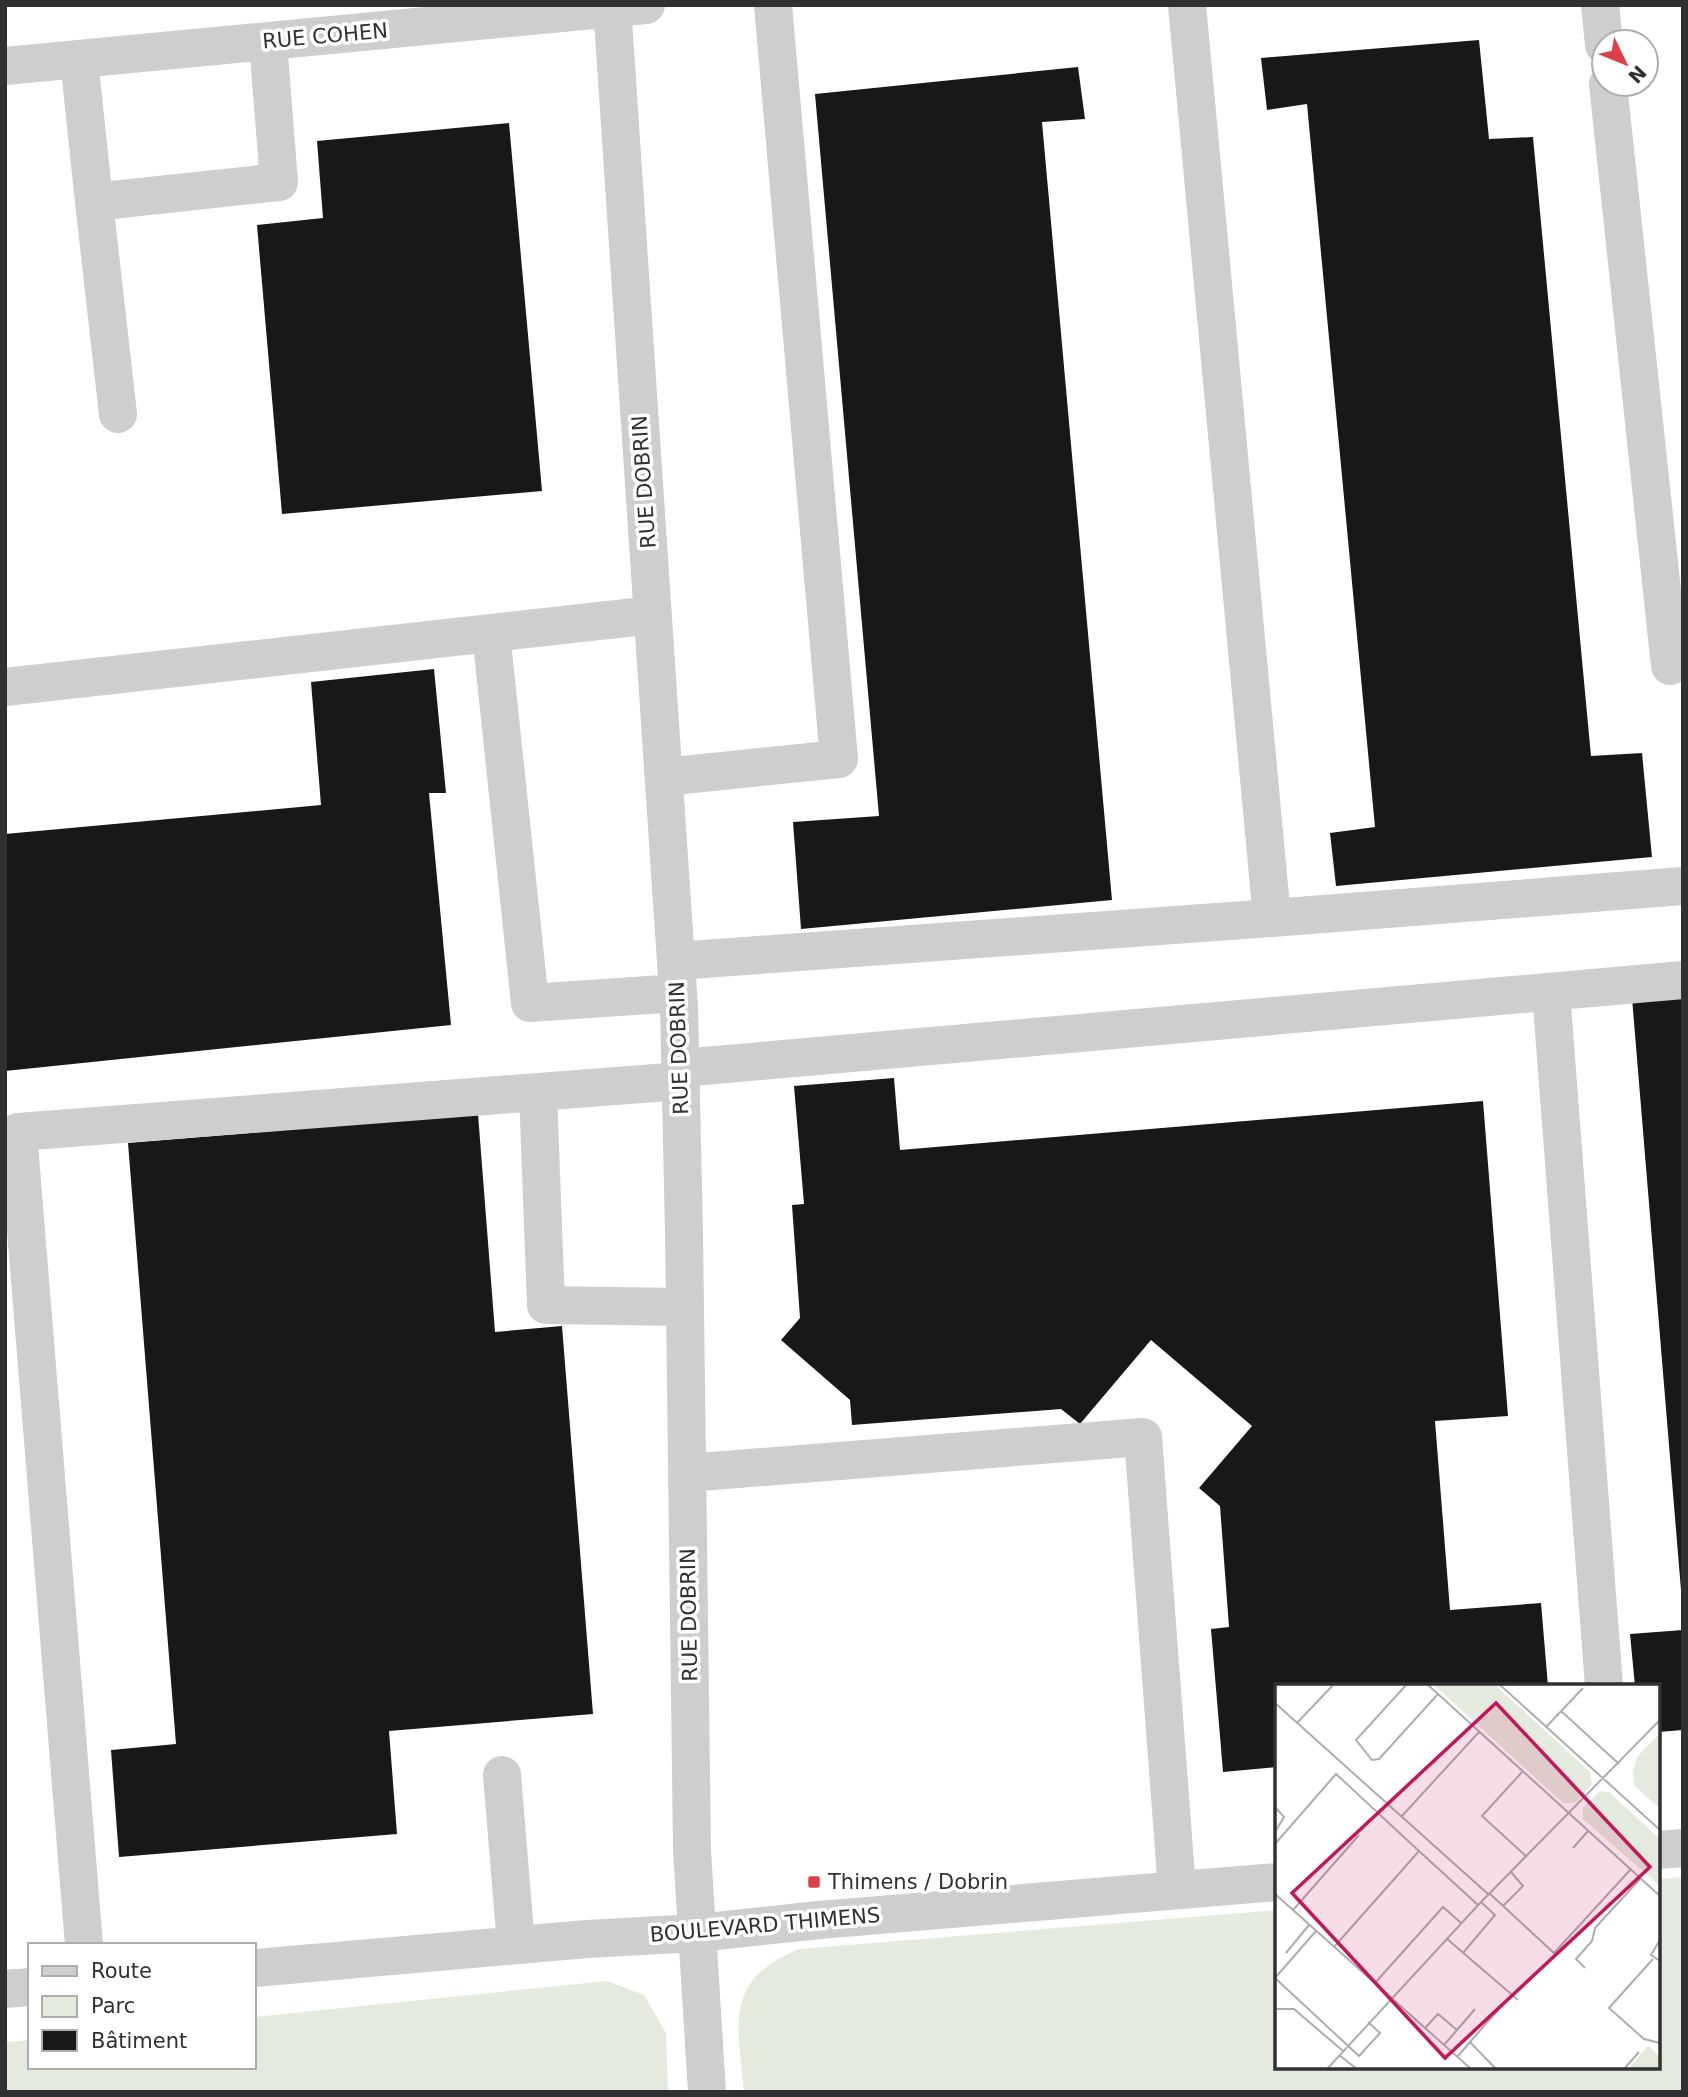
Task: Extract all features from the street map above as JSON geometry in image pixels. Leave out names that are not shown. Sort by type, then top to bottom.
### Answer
[{"type":"street","points":[[664,777],[839,759],[773,5]]},
{"type":"street","points":[[1187,5],[1272,918]]},
{"type":"street","points":[[1600,5],[1602,28]]},
{"type":"street","name":"RUE DOBRIN","points":[[623,6],[653,615],[681,1075],[692,1850],[707,2092]]},
{"type":"street","name":"RUE COHEN","points":[[5,66],[623,6]]},
{"type":"street","points":[[94,202],[279,182],[268,42]]},
{"type":"street","points":[[79,59],[118,414]]},
{"type":"street","points":[[1609,98],[1670,666]]},
{"type":"street","points":[[5,687],[653,615]]},
{"type":"street","points":[[491,633],[530,1003],[677,977],[1272,918],[1683,886]]},
{"type":"street","points":[[84,1943],[18,1132],[538,1093],[681,1075],[1683,980]]},
{"type":"street","points":[[1551,992],[1604,1684]]},
{"type":"street","points":[[538,1093],[546,1306],[685,1307]]},
{"type":"street","points":[[687,1473],[1143,1437],[1177,1890]]},
{"type":"street","points":[[502,1775],[516,1945]]},
{"type":"street","points":[[1660,1850],[1683,1848]]},
{"type":"street","name":"BOULEVARD THIMENS","points":[[256,1968],[516,1945],[696,1933],[819,1920],[1275,1882]]},
{"type":"street","points":[[5,1989],[28,1987]]},
{"type":"green space","points":[[1683,1877],[1683,2092],[744,2092],[739,2025],[747,1990],[758,1975],[775,1961],[799,1949],[1275,1910],[1275,2069],[1660,2069],[1660,1879]]},
{"type":"green space","points":[[607,1981],[644,1995],[666,2033],[668,2092],[5,2092],[5,2042],[28,2040],[28,2069],[256,2069],[256,2017]]},
{"type":"building","points":[[1479,40],[1489,139],[1533,137],[1591,756],[1642,753],[1652,857],[1336,886],[1330,833],[1375,827],[1307,104],[1267,110],[1261,58]]},
{"type":"building","points":[[1078,67],[1085,119],[1042,122],[1112,900],[801,929],[793,822],[879,816],[815,94]]},
{"type":"building","points":[[509,123],[542,491],[282,514],[257,225],[323,218],[317,141]]},
{"type":"building","points":[[434,669],[446,793],[429,793],[451,1025],[5,1071],[5,834],[321,805],[311,682]]},
{"type":"building","points":[[1683,982],[1683,1590],[1681,1590],[1631,986]]},
{"type":"building","points":[[894,1078],[900,1150],[1483,1101],[1508,1416],[1435,1421],[1450,1610],[1541,1603],[1548,1684],[1275,1684],[1275,1767],[1223,1772],[1211,1629],[1229,1627],[1220,1506],[1199,1488],[1252,1426],[1151,1340],[1080,1424],[1061,1409],[852,1425],[850,1400],[781,1340],[800,1318],[792,1205],[804,1204],[794,1086]]},
{"type":"building","points":[[478,1114],[495,1332],[562,1326],[593,1714],[389,1731],[397,1834],[119,1857],[111,1750],[176,1744],[128,1143]]},
{"type":"building","points":[[1683,1630],[1683,1730],[1660,1732],[1660,1684],[1635,1684],[1630,1634]]},
{"type":"place","name":"Thimens / Dobrin","points":[[814,1882]]}]
